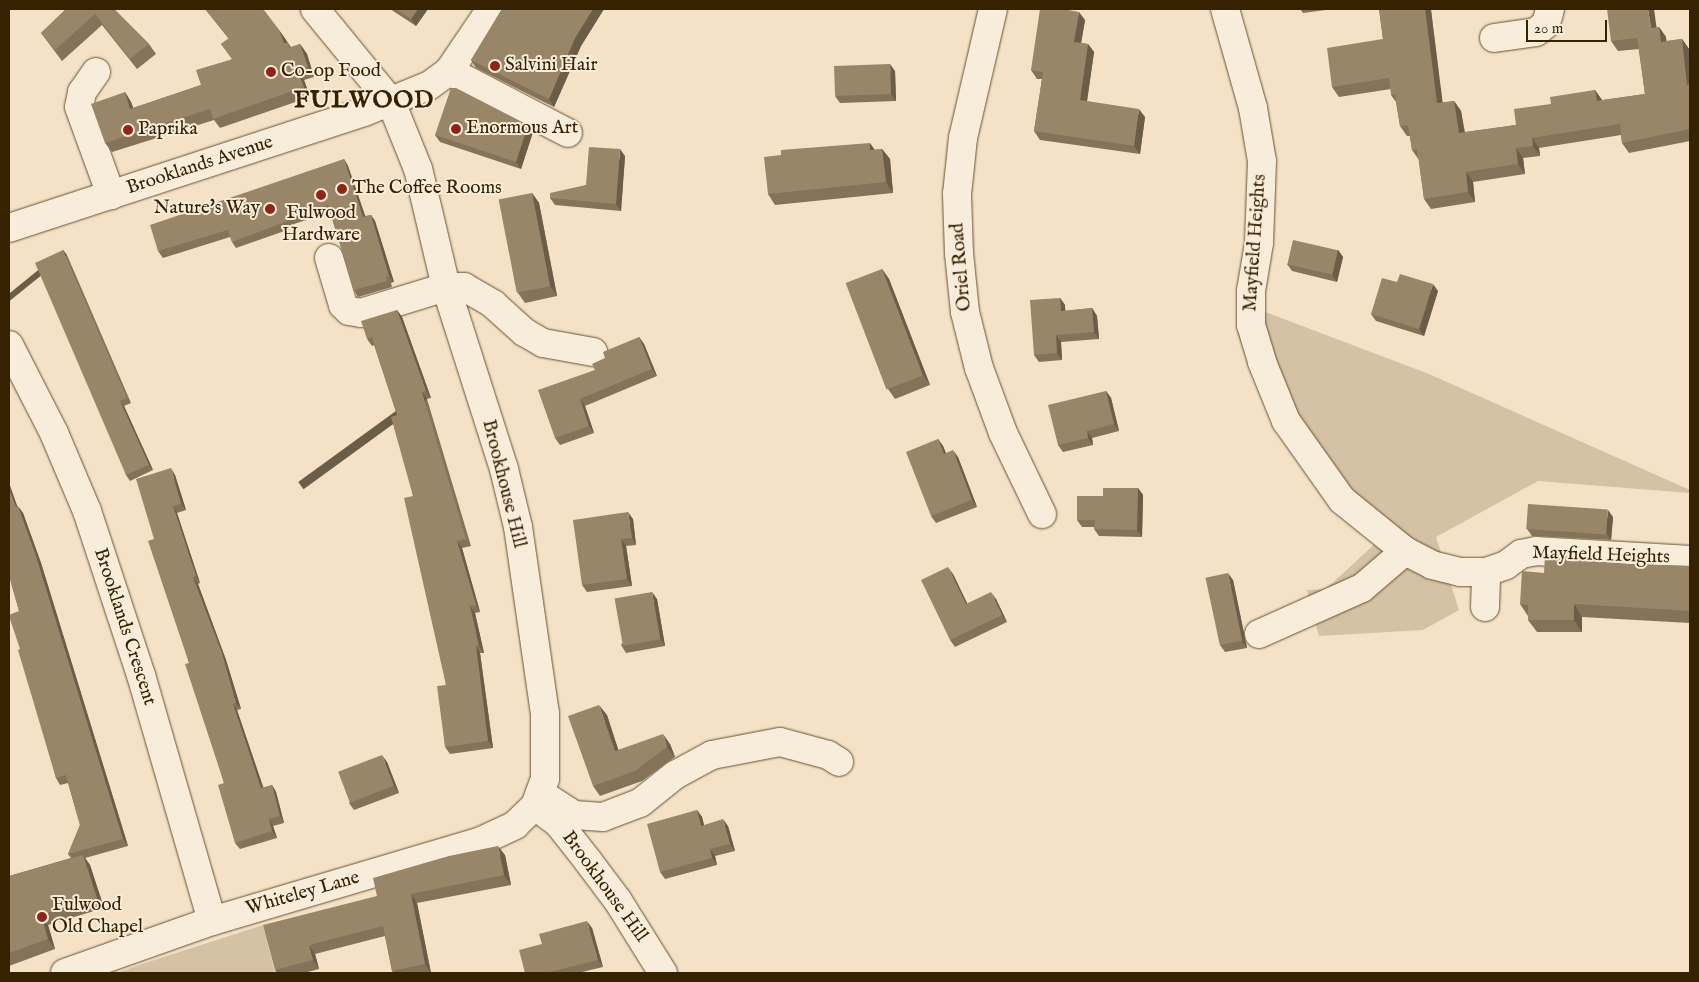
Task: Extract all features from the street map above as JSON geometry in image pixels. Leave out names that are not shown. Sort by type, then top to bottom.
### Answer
[{"type":"street","name":"Brookhouse Hill","points":[[315,9],[391,102],[418,169],[446,287],[504,469],[518,527],[545,714],[548,750],[545,779],[538,799],[618,901],[663,973]]},
{"type":"street","points":[[391,102],[430,85],[449,71],[491,9]]},
{"type":"street","name":"Oriel Road","points":[[993,9],[963,138],[957,194],[959,253],[965,312],[979,368],[1003,433],[1042,514]]},
{"type":"street","name":"Mayfield Heights","points":[[1225,9],[1253,108],[1262,161],[1259,243],[1251,291],[1251,325],[1262,362],[1286,421],[1342,500],[1405,551],[1432,565],[1460,572],[1486,572],[1506,565],[1521,554],[1536,551],[1690,560]]},
{"type":"street","points":[[1494,38],[1536,32],[1546,24],[1550,9]]},
{"type":"street","points":[[449,71],[568,133]]},
{"type":"street","points":[[96,72],[82,92],[79,107],[111,195]]},
{"type":"street","name":"Brooklands Avenue","points":[[9,228],[391,102]]},
{"type":"street","points":[[328,258],[343,305],[350,312],[361,313],[446,287],[464,287],[475,292],[543,343],[593,352]]},
{"type":"street","name":"Brooklands Crescent","points":[[9,345],[54,433],[87,511],[141,675],[212,920]]},
{"type":"street","points":[[1259,634],[1362,588],[1405,551]]},
{"type":"street","points":[[1485,607],[1486,572]]},
{"type":"street","points":[[538,799],[574,815],[603,817],[640,803],[675,775],[712,755],[780,742],[828,755],[839,762]]},
{"type":"street","name":"Whiteley Lane","points":[[65,973],[212,920],[479,842],[515,825],[538,799]]},
{"type":"shaded area","points":[[1239,302],[1429,374],[1690,490],[1690,493],[1538,481],[1436,537],[1459,610],[1423,630],[1319,636],[1307,590],[1326,589],[1379,540],[1280,431],[1238,335]]},
{"type":"shaded area","points":[[263,925],[275,973],[117,973],[139,965]]},
{"type":"building","points":[[66,9],[114,9],[149,44],[130,59],[95,14],[55,50],[41,33]]},
{"type":"building","points":[[206,9],[263,9],[279,30],[284,43],[288,43],[289,48],[300,44],[308,67],[297,70],[304,87],[213,119],[210,109],[105,143],[91,104],[125,92],[130,109],[201,85],[196,70],[233,59],[221,44],[229,38]]},
{"type":"building","points":[[396,9],[418,9],[411,19]]},
{"type":"building","points":[[502,9],[593,9],[575,38],[549,99],[471,60]]},
{"type":"building","points":[[1040,9],[1067,9],[1079,12],[1074,42],[1088,44],[1080,100],[1139,109],[1134,146],[1034,131],[1043,72],[1031,70]]},
{"type":"building","points":[[1379,9],[1425,9],[1437,103],[1454,101],[1459,133],[1516,125],[1514,109],[1551,104],[1550,97],[1595,90],[1597,101],[1645,94],[1637,38],[1611,41],[1607,9],[1648,9],[1651,28],[1659,27],[1661,42],[1682,39],[1687,85],[1690,84],[1690,129],[1622,143],[1620,124],[1532,138],[1533,146],[1516,148],[1518,164],[1466,172],[1468,192],[1424,199],[1417,149],[1412,150],[1408,125],[1400,126],[1395,94],[1391,95],[1389,78],[1332,87],[1327,48],[1383,39]]},
{"type":"building","points":[[890,64],[891,94],[835,96],[834,66]]},
{"type":"building","points":[[451,88],[456,88],[528,125],[516,162],[435,135]]},
{"type":"building","points":[[870,143],[870,150],[882,149],[886,182],[768,194],[764,157],[781,155],[781,150]]},
{"type":"building","points":[[589,147],[620,149],[616,204],[550,198],[550,193],[586,185]]},
{"type":"building","points":[[344,159],[363,217],[371,215],[389,276],[386,277],[387,281],[354,290],[328,205],[287,218],[288,221],[232,242],[228,230],[158,251],[150,225]]},
{"type":"building","points":[[532,193],[550,286],[517,293],[499,199]]},
{"type":"building","points":[[1293,240],[1338,250],[1332,275],[1287,264]]},
{"type":"building","points":[[63,250],[127,398],[120,401],[149,465],[126,475],[35,263]]},
{"type":"building","points":[[882,269],[923,375],[886,389],[846,283]]},
{"type":"building","points":[[1400,274],[1433,284],[1419,329],[1371,314],[1382,278],[1397,282]]},
{"type":"building","points":[[1060,298],[1061,311],[1092,308],[1094,332],[1056,335],[1057,353],[1034,355],[1030,300]]},
{"type":"building","points":[[397,310],[426,391],[422,392],[466,539],[457,541],[476,605],[470,606],[479,646],[476,646],[488,741],[445,747],[437,686],[446,685],[404,498],[413,496],[391,417],[397,415],[372,337],[367,339],[361,321]]},
{"type":"building","points":[[639,337],[652,369],[580,399],[589,426],[555,438],[538,390],[595,370],[592,364],[605,358],[603,352]]},
{"type":"building","points":[[1106,391],[1114,424],[1087,431],[1088,438],[1058,445],[1048,405]]},
{"type":"building","points":[[938,439],[944,454],[953,450],[972,500],[931,516],[906,452]]},
{"type":"building","points":[[171,468],[181,504],[173,506],[196,576],[193,577],[222,653],[236,703],[233,704],[261,788],[272,785],[280,816],[269,819],[272,831],[235,843],[218,785],[224,783],[185,664],[189,663],[148,541],[154,539],[136,479]]},
{"type":"building","points":[[1103,488],[1138,488],[1137,530],[1094,529],[1095,520],[1077,520],[1077,496],[1103,496]]},
{"type":"building","points":[[9,489],[16,507],[18,506],[36,556],[123,839],[68,854],[80,825],[66,775],[56,778],[9,616],[19,611],[9,576]]},
{"type":"building","points":[[1528,504],[1608,510],[1606,535],[1526,529]]},
{"type":"building","points":[[628,512],[632,538],[621,539],[627,579],[582,585],[573,520]]},
{"type":"building","points":[[1545,555],[1601,558],[1600,562],[1690,566],[1690,611],[1574,604],[1574,620],[1528,620],[1528,605],[1520,604],[1522,571],[1544,573]]},
{"type":"building","points":[[948,567],[966,604],[991,592],[1002,615],[950,640],[921,580]]},
{"type":"building","points":[[1228,573],[1242,640],[1220,645],[1206,578]]},
{"type":"building","points":[[652,592],[660,639],[623,646],[615,599]]},
{"type":"building","points":[[599,705],[615,751],[663,734],[667,747],[635,771],[593,786],[568,716]]},
{"type":"building","points":[[382,755],[394,786],[350,803],[338,772]]},
{"type":"building","points":[[697,810],[701,826],[723,819],[730,844],[710,849],[712,858],[660,872],[647,824]]},
{"type":"building","points":[[498,846],[504,875],[411,894],[425,964],[392,971],[383,926],[309,945],[313,960],[275,970],[263,925],[377,896],[373,878],[449,856]]},
{"type":"building","name":"Fulwood Old Chapel","points":[[83,855],[97,898],[41,915],[48,939],[9,953],[9,876]]},
{"type":"building","points":[[587,921],[598,960],[550,973],[525,973],[519,950],[542,944],[539,934]]},
{"type":"place","name":"Salvini Hair","points":[[495,66]]},
{"type":"place","name":"Co-op Food","points":[[271,72]]},
{"type":"place","name":"Enormous Art","points":[[456,129]]},
{"type":"place","name":"Paprika","points":[[128,130]]},
{"type":"place","name":"The Coffee Rooms","points":[[342,189]]},
{"type":"place","name":"Fulwood Hardware","points":[[321,195]]},
{"type":"place","name":"Nature's Way","points":[[270,209]]},
{"type":"place","name":"Fulwood Old Chapel","points":[[42,917]]},
{"type":"district","name":"FULWOOD","points":[[364,101]]}]
